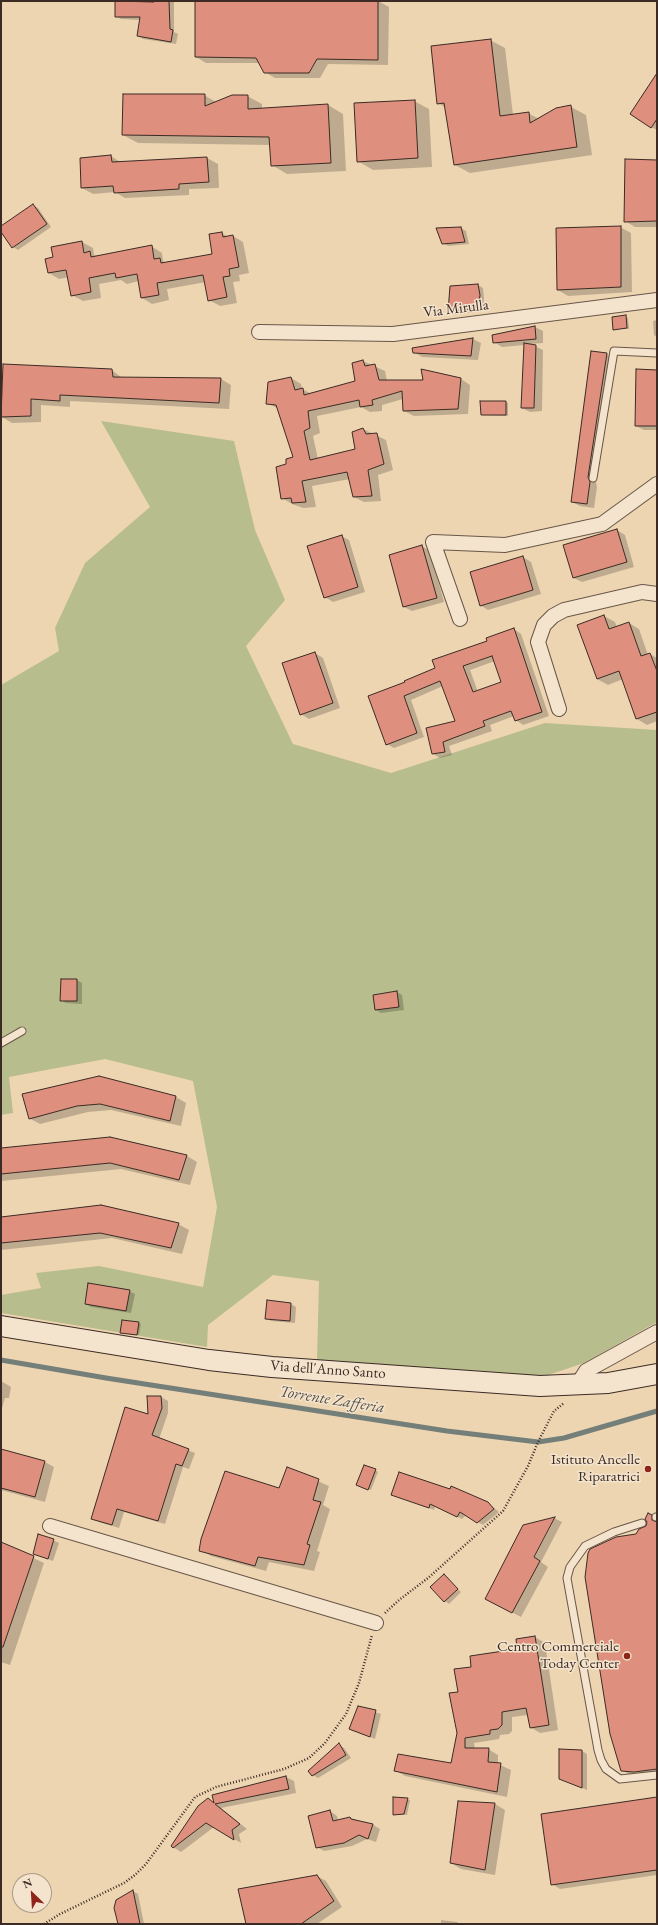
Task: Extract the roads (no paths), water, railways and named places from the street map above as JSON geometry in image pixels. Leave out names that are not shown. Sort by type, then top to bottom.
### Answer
[{"type":"street","name":"Via Mirulla","points":[[259,332],[393,334],[657,300]]},
{"type":"street","points":[[460,619],[433,542],[505,545],[602,524],[657,484]]},
{"type":"street","points":[[559,710],[538,642],[544,625],[553,616],[564,610],[642,592],[657,594]]},
{"type":"street","name":"Via dell'Anno Santo","points":[[1,1326],[209,1360],[272,1367],[540,1386],[624,1382],[657,1374]]},
{"type":"street","points":[[577,1385],[586,1371],[657,1332]]},
{"type":"street","points":[[50,1526],[376,1623]]},
{"type":"lane","points":[[593,478],[614,351],[657,353]]},
{"type":"lane","points":[[1,1043],[22,1031]]},
{"type":"lane","points":[[642,1523],[614,1532],[585,1546],[570,1567],[566,1578],[601,1760],[606,1769],[620,1779],[657,1775]]},
{"type":"waterway","name":"Torrente Zafferia","points":[[1,1360],[106,1378],[447,1431],[538,1442],[564,1438],[657,1411]]},
{"type":"place","name":"Istituto Ancelle Riparatrici","points":[[648,1469]]},
{"type":"place","name":"Centro Commerciale Today Center","points":[[627,1656]]}]
